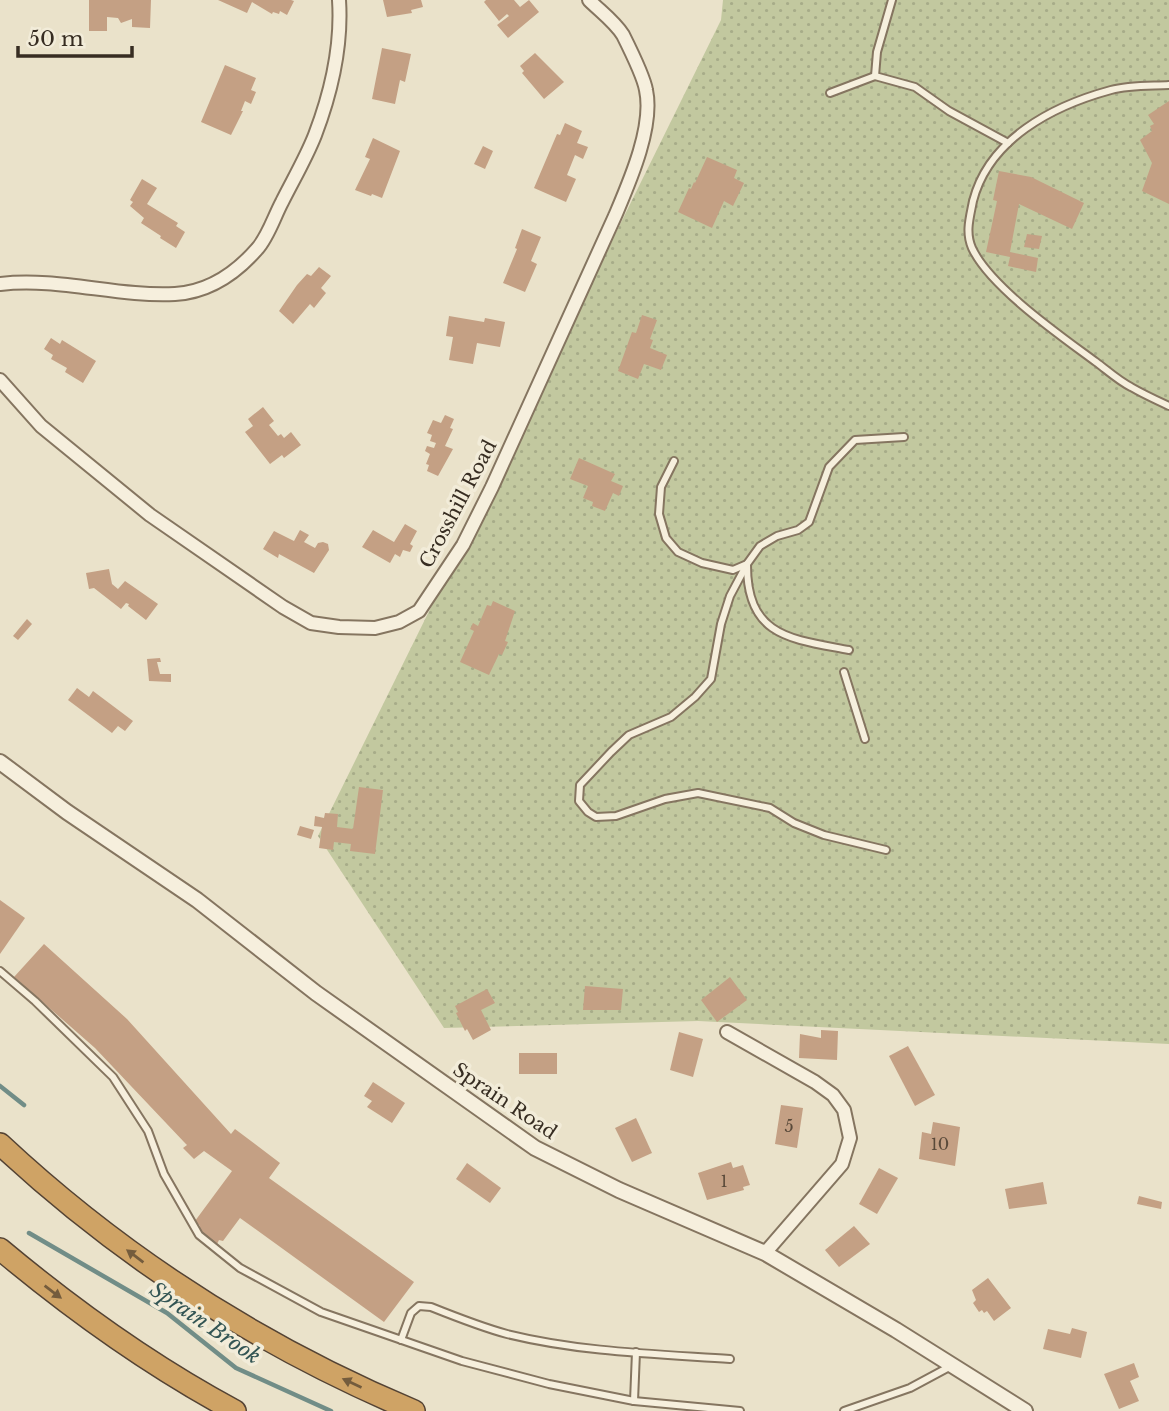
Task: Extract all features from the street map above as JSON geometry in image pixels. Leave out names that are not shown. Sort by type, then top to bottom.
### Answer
[{"type":"highway","points":[[0,1144],[101,1230],[191,1294],[299,1356],[415,1411]]},
{"type":"highway","points":[[0,1249],[122,1342],[236,1411]]},
{"type":"street","points":[[0,284],[34,282],[94,290],[176,294],[204,288],[234,272],[260,247],[315,136],[334,73],[340,18],[339,0]]},
{"type":"street","name":"Crosshill Road","points":[[0,380],[41,426],[150,515],[283,607],[311,622],[339,627],[375,628],[399,622],[419,611],[463,545],[492,487],[615,216],[630,181],[643,136],[646,90],[622,33],[589,0]]},
{"type":"street","name":"Sprain Road","points":[[0,762],[197,900],[316,993],[535,1148],[619,1190],[765,1253],[1025,1411]]},
{"type":"street","points":[[727,1032],[814,1082],[833,1096],[844,1110],[850,1138],[842,1164],[765,1253]]},
{"type":"lane","points":[[875,76],[877,52],[892,0]]},
{"type":"lane","points":[[830,93],[875,76],[915,87],[949,111],[1008,142]]},
{"type":"lane","points":[[1169,85],[1113,89],[1061,107],[1008,142],[988,165],[978,183],[968,223],[971,246],[984,267],[1017,300],[1129,387],[1169,406]]},
{"type":"lane","points":[[886,850],[824,835],[794,823],[770,808],[698,793],[665,799],[606,817],[596,817],[588,813],[579,801],[580,785],[611,752],[629,736],[671,717],[711,679],[721,624],[730,596],[747,564],[760,546],[777,536],[799,530],[809,522],[830,467],[849,444],[855,440],[904,437]]},
{"type":"lane","points":[[674,461],[660,487],[659,514],[666,538],[678,552],[702,564],[733,570],[747,564]]},
{"type":"lane","points":[[747,564],[747,585],[754,609],[769,627],[796,640],[849,649]]},
{"type":"lane","points":[[844,672],[865,739]]},
{"type":"lane","points":[[0,971],[113,1077],[148,1131],[164,1174],[199,1235],[240,1268],[321,1312],[463,1362],[549,1384],[634,1401],[740,1411]]},
{"type":"lane","points":[[401,1340],[411,1313],[419,1306],[431,1307],[505,1333],[552,1343],[730,1359]]},
{"type":"lane","points":[[634,1401],[636,1352]]},
{"type":"lane","points":[[844,1411],[910,1388],[953,1366]]},
{"type":"green space","points":[[723,0],[1169,0],[1169,1044],[698,1021],[444,1028],[318,836],[721,20]]},
{"type":"building","points":[[89,0],[151,0],[150,28],[132,27],[132,19],[121,23],[118,18],[107,17],[107,31],[89,31]]},
{"type":"building","points":[[218,0],[294,1],[287,15],[280,11],[279,14],[272,14],[252,2],[247,13]]},
{"type":"building","points":[[383,0],[421,0],[423,7],[411,10],[412,13],[387,17]]},
{"type":"building","points":[[514,0],[520,7],[529,0],[539,12],[508,38],[497,25],[509,16],[507,14],[499,21],[484,2]]},
{"type":"building","points":[[382,48],[411,54],[405,82],[400,80],[395,104],[372,99]]},
{"type":"building","points":[[535,53],[564,82],[544,99],[522,73],[524,71],[520,66]]},
{"type":"building","points":[[225,65],[256,78],[251,90],[256,92],[251,104],[245,101],[231,135],[201,122]]},
{"type":"building","points":[[1169,101],[1169,204],[1142,191],[1152,163],[1140,140],[1152,131],[1150,126],[1154,124],[1148,115]]},
{"type":"building","points":[[565,123],[582,131],[577,143],[588,147],[583,159],[575,155],[567,175],[576,179],[566,202],[534,188],[557,134],[560,135]]},
{"type":"building","points":[[373,138],[400,151],[382,198],[355,190],[370,159],[365,157]]},
{"type":"building","points":[[483,146],[493,151],[485,169],[474,164]]},
{"type":"building","points":[[707,157],[737,170],[734,178],[744,183],[733,206],[724,201],[712,228],[678,212]]},
{"type":"building","points":[[999,171],[1031,177],[1084,203],[1072,229],[1019,204],[1010,252],[1038,258],[1036,272],[1008,266],[1010,257],[986,252],[997,201],[993,200]]},
{"type":"building","points":[[142,179],[157,188],[147,204],[178,223],[176,226],[185,232],[176,248],[141,223],[144,218],[130,206],[133,202],[130,200]]},
{"type":"building","points":[[522,229],[541,237],[531,261],[537,264],[525,292],[503,283]]},
{"type":"building","points":[[1027,234],[1042,236],[1039,249],[1024,247]]},
{"type":"building","points":[[319,267],[331,276],[321,288],[326,293],[314,308],[310,304],[293,324],[279,311],[307,274],[311,276]]},
{"type":"building","points":[[642,315],[657,320],[650,339],[653,340],[650,348],[667,355],[661,370],[644,364],[638,379],[618,371],[632,332],[636,333]]},
{"type":"building","points":[[449,316],[484,322],[485,318],[505,322],[500,347],[477,343],[473,364],[449,360],[453,337],[446,336]]},
{"type":"building","points":[[51,338],[60,344],[62,340],[96,361],[83,383],[65,372],[67,368],[51,359],[53,355],[44,349]]},
{"type":"building","points":[[263,407],[274,421],[269,425],[278,436],[281,434],[284,438],[291,432],[301,445],[284,458],[282,455],[270,464],[245,432],[253,426],[248,419]]},
{"type":"building","points":[[445,415],[454,419],[450,428],[453,429],[445,446],[453,449],[438,476],[427,471],[429,465],[426,464],[430,454],[425,451],[427,446],[434,448],[436,443],[430,441],[432,435],[427,433],[433,420],[441,423]]},
{"type":"building","points":[[579,458],[615,474],[611,481],[623,486],[619,496],[613,493],[605,511],[592,506],[593,502],[583,498],[588,486],[570,479]]},
{"type":"building","points":[[405,524],[417,531],[410,544],[413,546],[410,552],[403,550],[400,557],[395,554],[390,563],[362,547],[373,530],[394,542]]},
{"type":"building","points":[[300,530],[309,535],[304,542],[315,548],[318,543],[328,544],[329,550],[314,573],[279,554],[278,558],[263,549],[274,531],[294,541]]},
{"type":"building","points":[[109,569],[112,584],[118,589],[125,581],[158,604],[146,620],[128,606],[129,604],[126,603],[121,609],[94,588],[89,589],[86,573]]},
{"type":"building","points":[[493,601],[515,611],[505,641],[508,642],[489,675],[460,662],[474,631],[470,629],[473,623],[478,626],[487,605],[491,606]]},
{"type":"building","points":[[27,619],[32,624],[18,640],[13,636]]},
{"type":"building","points":[[160,658],[161,662],[157,662],[160,674],[171,674],[171,682],[149,681],[147,659]]},
{"type":"building","points":[[77,688],[89,697],[93,691],[133,721],[125,731],[118,726],[112,733],[68,700]]},
{"type":"building","points":[[359,787],[383,790],[375,854],[350,851],[351,844],[334,842],[333,850],[319,848],[322,827],[314,826],[315,816],[324,818],[325,813],[338,814],[337,827],[353,829]]},
{"type":"building","points":[[300,826],[314,830],[311,839],[297,835]]},
{"type":"building","points":[[0,900],[25,918],[0,954]]},
{"type":"building","points":[[44,944],[127,1019],[231,1134],[235,1129],[280,1163],[269,1178],[414,1282],[384,1322],[240,1218],[223,1241],[219,1240],[217,1244],[198,1230],[200,1226],[195,1221],[232,1171],[204,1151],[194,1159],[183,1148],[187,1145],[95,1048],[14,977]]},
{"type":"building","points":[[730,977],[747,1000],[717,1022],[701,1000]]},
{"type":"building","points":[[585,986],[623,989],[621,1010],[583,1010]]},
{"type":"building","points":[[487,989],[495,1003],[481,1010],[491,1030],[473,1040],[467,1029],[465,1031],[455,1006]]},
{"type":"building","points":[[821,1030],[838,1031],[837,1060],[799,1058],[800,1034],[821,1038]]},
{"type":"building","points":[[679,1032],[703,1039],[693,1077],[670,1070]]},
{"type":"building","points":[[908,1046],[935,1095],[915,1106],[889,1056]]},
{"type":"building","points":[[519,1053],[557,1053],[557,1074],[519,1074]]},
{"type":"building","points":[[373,1082],[405,1103],[392,1123],[367,1107],[372,1101],[364,1096]]},
{"type":"building","points":[[781,1105],[803,1108],[797,1148],[775,1144]]},
{"type":"building","points":[[636,1118],[652,1153],[632,1162],[615,1128]]},
{"type":"building","points":[[933,1122],[960,1127],[955,1166],[919,1159],[922,1132],[931,1134]]},
{"type":"building","points":[[731,1162],[733,1168],[743,1165],[750,1185],[743,1187],[744,1190],[707,1200],[698,1173]]},
{"type":"building","points":[[467,1163],[501,1188],[490,1203],[456,1179]]},
{"type":"building","points":[[879,1168],[898,1178],[877,1214],[859,1204]]},
{"type":"building","points":[[1043,1182],[1047,1204],[1009,1209],[1005,1189]]},
{"type":"building","points":[[1139,1196],[1162,1202],[1161,1209],[1137,1204]]},
{"type":"building","points":[[854,1226],[870,1244],[839,1267],[825,1250]]},
{"type":"building","points":[[988,1278],[1011,1308],[994,1321],[987,1311],[979,1312],[973,1303],[976,1300],[972,1290]]},
{"type":"building","points":[[1072,1328],[1087,1332],[1081,1358],[1043,1349],[1048,1329],[1070,1334]]},
{"type":"building","points":[[1134,1363],[1139,1377],[1130,1381],[1139,1401],[1119,1409],[1104,1374]]},
{"type":"waterway","name":"Sprain Brook","points":[[0,1086],[24,1105]]},
{"type":"waterway","name":"Sprain Brook","points":[[29,1233],[167,1313],[236,1368],[331,1411]]}]
